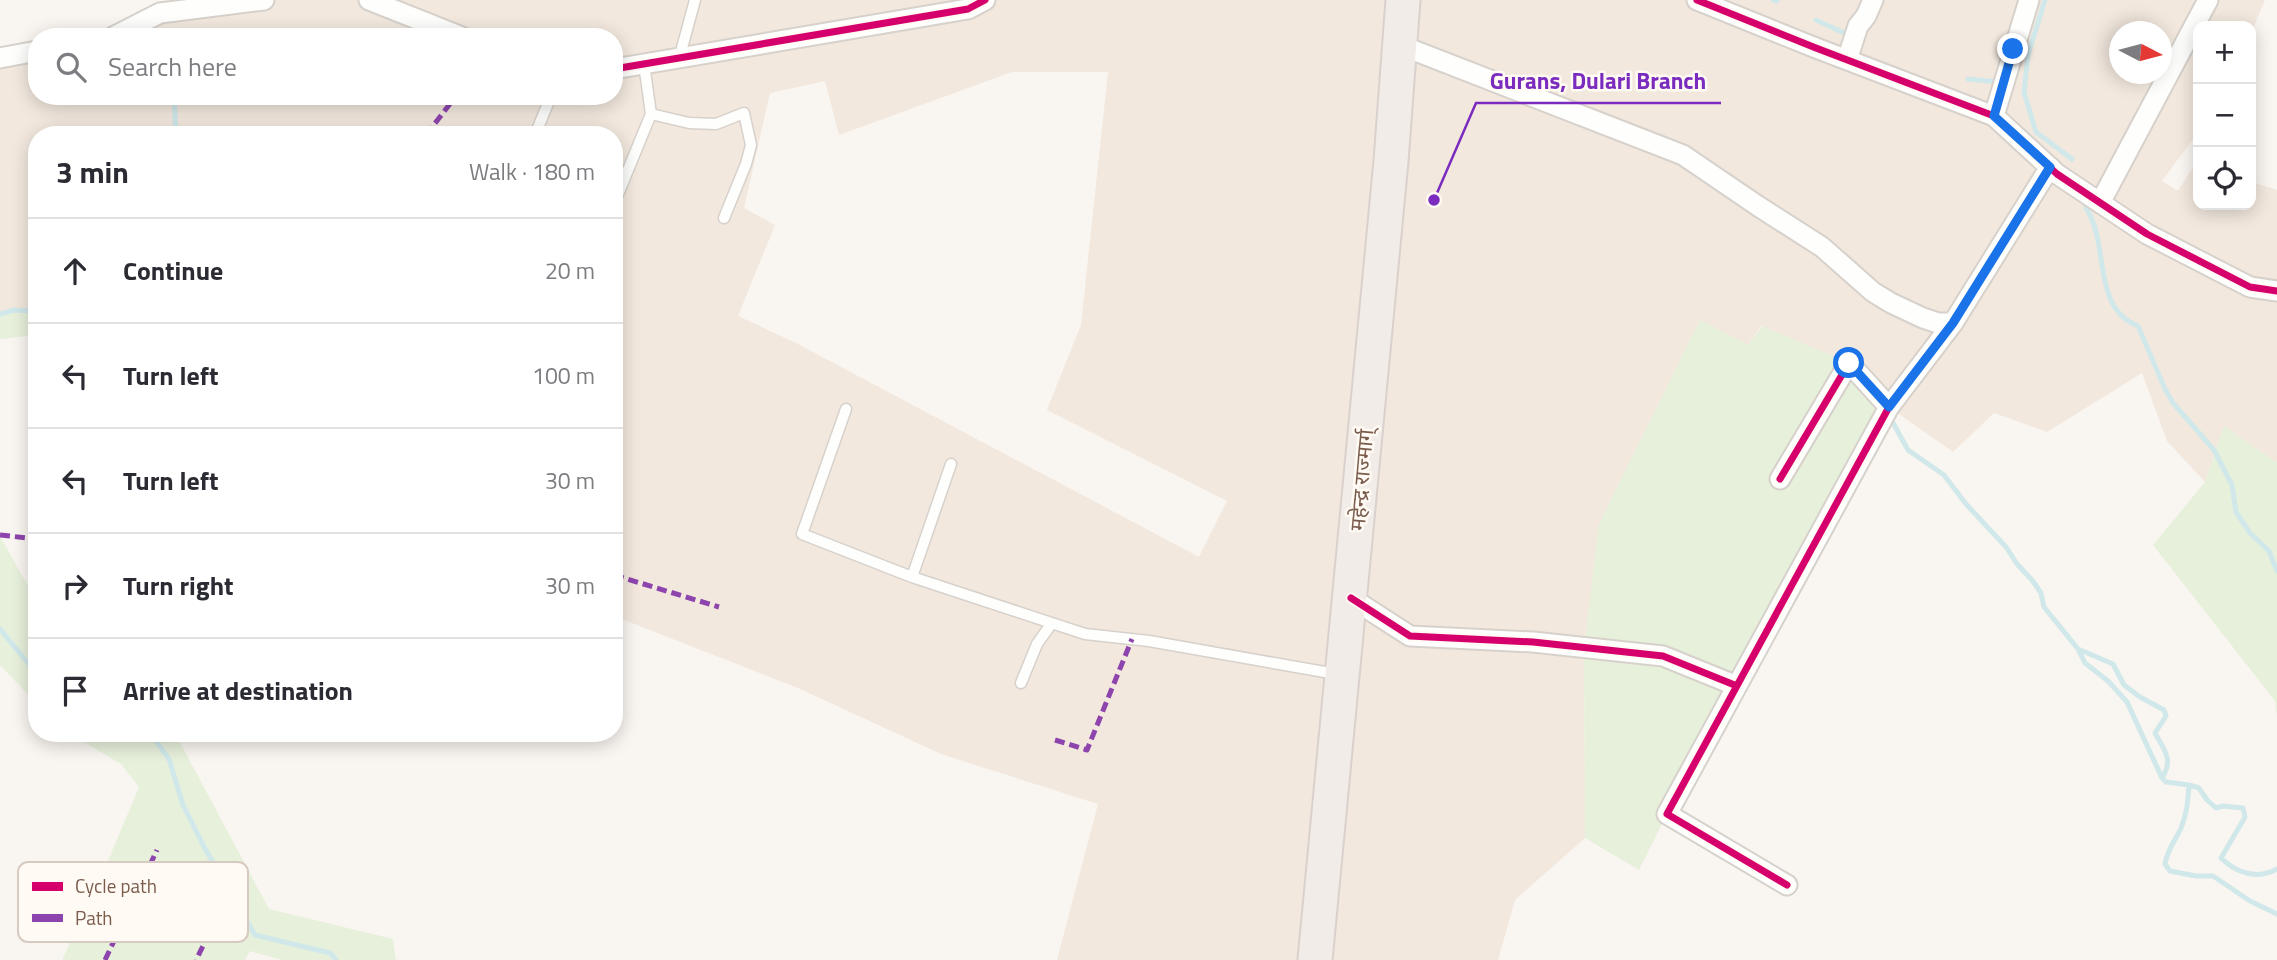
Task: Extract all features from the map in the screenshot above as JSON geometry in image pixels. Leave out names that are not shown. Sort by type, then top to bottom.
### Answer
[{"type":"highway","name":"महेन्द्र राज्मार्ग्","points":[[1315,960],[1344,675],[1403,0]]},
{"type":"street","points":[[131,28],[160,13],[264,0]]},
{"type":"street","points":[[369,0],[439,28]]},
{"type":"street","points":[[623,68],[968,9],[985,0]]},
{"type":"street","points":[[1697,0],[1994,116],[2057,174],[2147,234],[2250,286],[2277,291]]},
{"type":"street","points":[[1847,60],[1858,26],[1873,0]]},
{"type":"street","points":[[1994,116],[2029,0]]},
{"type":"street","points":[[2100,203],[2207,0]]},
{"type":"street","points":[[1400,45],[1683,155],[1828,251],[1873,292],[1923,318],[1938,323],[1953,323]]},
{"type":"street","points":[[0,58],[28,53]]},
{"type":"street","points":[[1787,885],[1667,814],[1889,407],[1953,323],[2050,167]]},
{"type":"street","points":[[1780,479],[1849,363],[1889,407]]},
{"type":"street","points":[[1351,598],[1410,636],[1533,642],[1663,656],[1737,686]]},
{"type":"lane","points":[[679,59],[695,0]]},
{"type":"lane","points":[[623,183],[652,114],[644,64]]},
{"type":"lane","points":[[539,126],[547,105]]},
{"type":"lane","points":[[652,114],[689,123],[716,124],[744,113],[751,145],[724,218]]},
{"type":"lane","points":[[846,409],[802,534],[912,577],[1085,634],[1149,642],[1344,675]]},
{"type":"lane","points":[[912,577],[951,464]]},
{"type":"lane","points":[[1020,682],[1037,644],[1052,623]]},
{"type":"shaded area","points":[[264,0],[2265,0],[2256,21],[2193,21],[2193,139],[2162,181],[2178,191],[2193,167],[2193,210],[2256,210],[2256,184],[2277,190],[2277,463],[2224,427],[2205,482],[2167,441],[2142,373],[2047,432],[1994,413],[1953,452],[1889,407],[1761,326],[1748,345],[1584,647],[1585,838],[1515,900],[1498,960],[1057,960],[1098,804],[941,754],[798,688],[623,620],[623,126],[28,126],[28,311],[14,310],[0,314],[0,58],[28,53],[28,105],[623,105],[623,28],[131,28],[160,13]],"holes":[[[1012,72],[1108,72],[1081,325],[1047,410],[1227,501],[1199,557],[796,343],[738,316],[775,225],[744,208],[770,93],[825,81],[839,135]]]},
{"type":"green space","points":[[14,310],[28,311],[28,336],[0,339],[0,314]]},
{"type":"green space","points":[[1700,320],[1748,345],[1762,326],[1849,363],[1889,407],[1639,870],[1585,838],[1584,647],[1599,524]]},
{"type":"green space","points":[[2224,426],[2277,463],[2277,716],[2275,701],[2153,545],[2205,482]]},
{"type":"green space","points":[[0,536],[28,586],[28,695],[0,665]]},
{"type":"green space","points":[[83,742],[180,742],[244,862],[108,862],[139,787],[121,764]]},
{"type":"green space","points":[[248,870],[269,909],[393,939],[396,960],[282,960],[250,951],[245,960],[62,960],[70,942],[248,942]]},
{"type":"waterway","points":[[1773,0],[1777,1]]},
{"type":"waterway","points":[[2045,0],[2028,55],[2024,92],[2036,132],[2072,159]]},
{"type":"waterway","points":[[1816,20],[1844,33]]},
{"type":"waterway","points":[[1968,79],[1997,82]]},
{"type":"waterway","points":[[174,105],[176,126]]},
{"type":"waterway","points":[[2086,208],[2098,239],[2103,274],[2113,305],[2123,317],[2138,326],[2165,389],[2173,403],[2214,450],[2232,485],[2236,512],[2250,533],[2269,551],[2277,571]]},
{"type":"waterway","points":[[0,314],[14,310],[28,311]]},
{"type":"waterway","points":[[1892,421],[1908,450],[1944,475],[1966,504],[2006,547],[2041,593],[2044,607],[2078,649],[2113,664],[2124,685],[2164,710],[2166,716],[2155,733],[2167,760],[2162,778],[2166,782],[2189,785],[2183,823],[2166,859],[2165,864],[2170,871],[2213,876],[2250,901],[2277,914]]},
{"type":"waterway","points":[[0,629],[28,663]]},
{"type":"waterway","points":[[2079,651],[2085,663],[2108,681],[2127,702],[2162,778]]},
{"type":"waterway","points":[[157,742],[169,759],[183,805],[213,862]]},
{"type":"waterway","points":[[2189,785],[2199,788],[2216,808],[2243,808],[2245,817],[2221,858],[2233,868],[2248,873],[2262,874],[2277,869]]},
{"type":"waterway","points":[[248,923],[255,935],[330,953],[336,960]]},
{"type":"marked path","points":[[433,126],[449,105]]},
{"type":"marked path","points":[[0,535],[28,538]]},
{"type":"marked path","points":[[623,578],[719,607]]},
{"type":"marked path","points":[[1055,740],[1087,750],[1132,639]]},
{"type":"marked path","points":[[151,862],[157,850]]},
{"type":"marked path","points":[[105,960],[114,942]]},
{"type":"marked path","points":[[196,960],[205,942]]},
{"type":"cycle path","points":[[623,67],[968,9],[985,0]]},
{"type":"cycle path","points":[[1697,0],[1994,116],[2057,174],[2147,234],[2250,287],[2277,291]]},
{"type":"cycle path","points":[[1780,479],[1849,363],[1889,407],[1667,814],[1787,885]]},
{"type":"cycle path","points":[[1351,598],[1410,636],[1533,642],[1663,656],[1737,686]]},
{"type":"place","name":"Gurans, Dulari Branch","points":[[1434,200]]},
{"type":"route","points":[[1849,363],[1889,407],[1953,323],[2050,167],[1994,116],[2013,49]]}]
